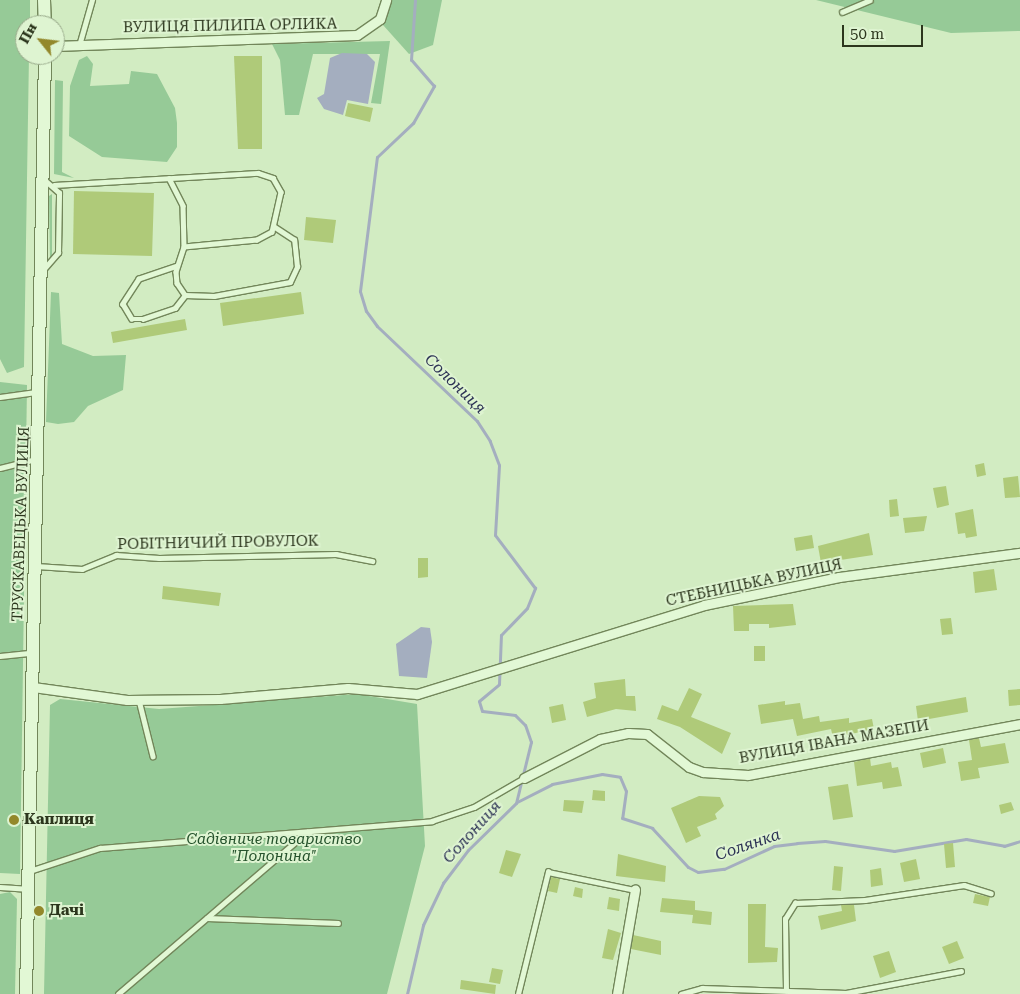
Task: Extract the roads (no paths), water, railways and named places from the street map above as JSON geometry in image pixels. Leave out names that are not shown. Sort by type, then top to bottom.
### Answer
[{"type":"street","points":[[44,0],[45,15]]},
{"type":"street","name":"ВУЛИЦЯ ПИЛИПА ОРЛИКА","points":[[65,44],[80,42],[357,36],[380,19],[386,0]]},
{"type":"street","name":"ТРУСКАВЕЦЬКА ВУЛИЦЯ","points":[[26,994],[42,271],[49,183],[45,65]]},
{"type":"street","name":"СТЕБНИЦЬКА ВУЛИЦЯ","points":[[33,687],[139,700],[348,688],[407,695],[502,670],[606,633],[704,605],[839,577],[1020,552]]},
{"type":"street","name":"ВУЛИЦЯ ІВАНА МАЗЕПИ","points":[[524,778],[600,739],[628,733],[647,734],[696,769],[748,775],[1020,724]]},
{"type":"street","points":[[617,994],[635,890]]},
{"type":"lane","points":[[80,42],[92,0]]},
{"type":"lane","points":[[842,12],[870,0]]},
{"type":"lane","points":[[49,183],[265,174],[281,192],[274,227],[257,240],[184,247]]},
{"type":"lane","points":[[170,178],[183,206],[184,247],[177,266],[177,283],[185,295]]},
{"type":"lane","points":[[185,295],[214,296],[290,282],[297,267],[294,240],[274,227]]},
{"type":"lane","points":[[177,266],[139,279],[123,304],[132,319],[143,319],[175,308],[185,295]]},
{"type":"lane","points":[[0,396],[40,390]]},
{"type":"lane","points":[[0,468],[39,458]]},
{"type":"lane","name":"РОБІТНИЧИЙ ПРОВУЛОК","points":[[36,566],[82,569],[116,554],[159,558],[336,554],[372,561]]},
{"type":"lane","points":[[0,656],[33,653]]},
{"type":"lane","points":[[139,700],[153,756]]},
{"type":"lane","points":[[29,872],[100,848],[432,821],[474,807],[524,778]]},
{"type":"lane","points":[[118,994],[307,831]]},
{"type":"lane","points":[[518,994],[548,872],[635,890]]},
{"type":"lane","points":[[786,991],[785,920],[795,903],[865,900],[964,885],[991,893]]},
{"type":"lane","points":[[0,887],[28,889]]},
{"type":"lane","points":[[206,918],[338,923]]},
{"type":"lane","points":[[681,994],[702,988],[846,993],[897,987],[961,971]]},
{"type":"water","points":[[342,53],[367,54],[375,62],[368,104],[347,100],[343,115],[324,109],[317,98],[324,94],[330,58]]},
{"type":"water","points":[[421,627],[430,628],[432,642],[427,678],[399,676],[396,644]]},
{"type":"waterway","name":"Солониця","points":[[407,994],[423,925],[443,883],[468,850],[516,803],[531,742],[525,725],[515,715],[482,711],[479,701],[499,684],[501,635],[527,608],[535,588],[495,535],[499,465],[490,441],[477,421],[377,326],[366,311],[360,291],[377,157],[413,123],[434,86],[411,60],[415,0]]},
{"type":"waterway","name":"Солянка","points":[[517,802],[552,784],[602,774],[620,777],[626,791],[622,818],[652,828],[688,867],[698,872],[724,869],[774,846],[797,843],[825,841],[894,851],[966,839],[1004,846],[1020,841]]},
{"type":"place","name":"Каплиця","points":[[14,820]]},
{"type":"place","name":"Дачі","points":[[39,911]]},
{"type":"park label","name":"Садівниче товариство \"Полонина\"","points":[[274,848]]}]
